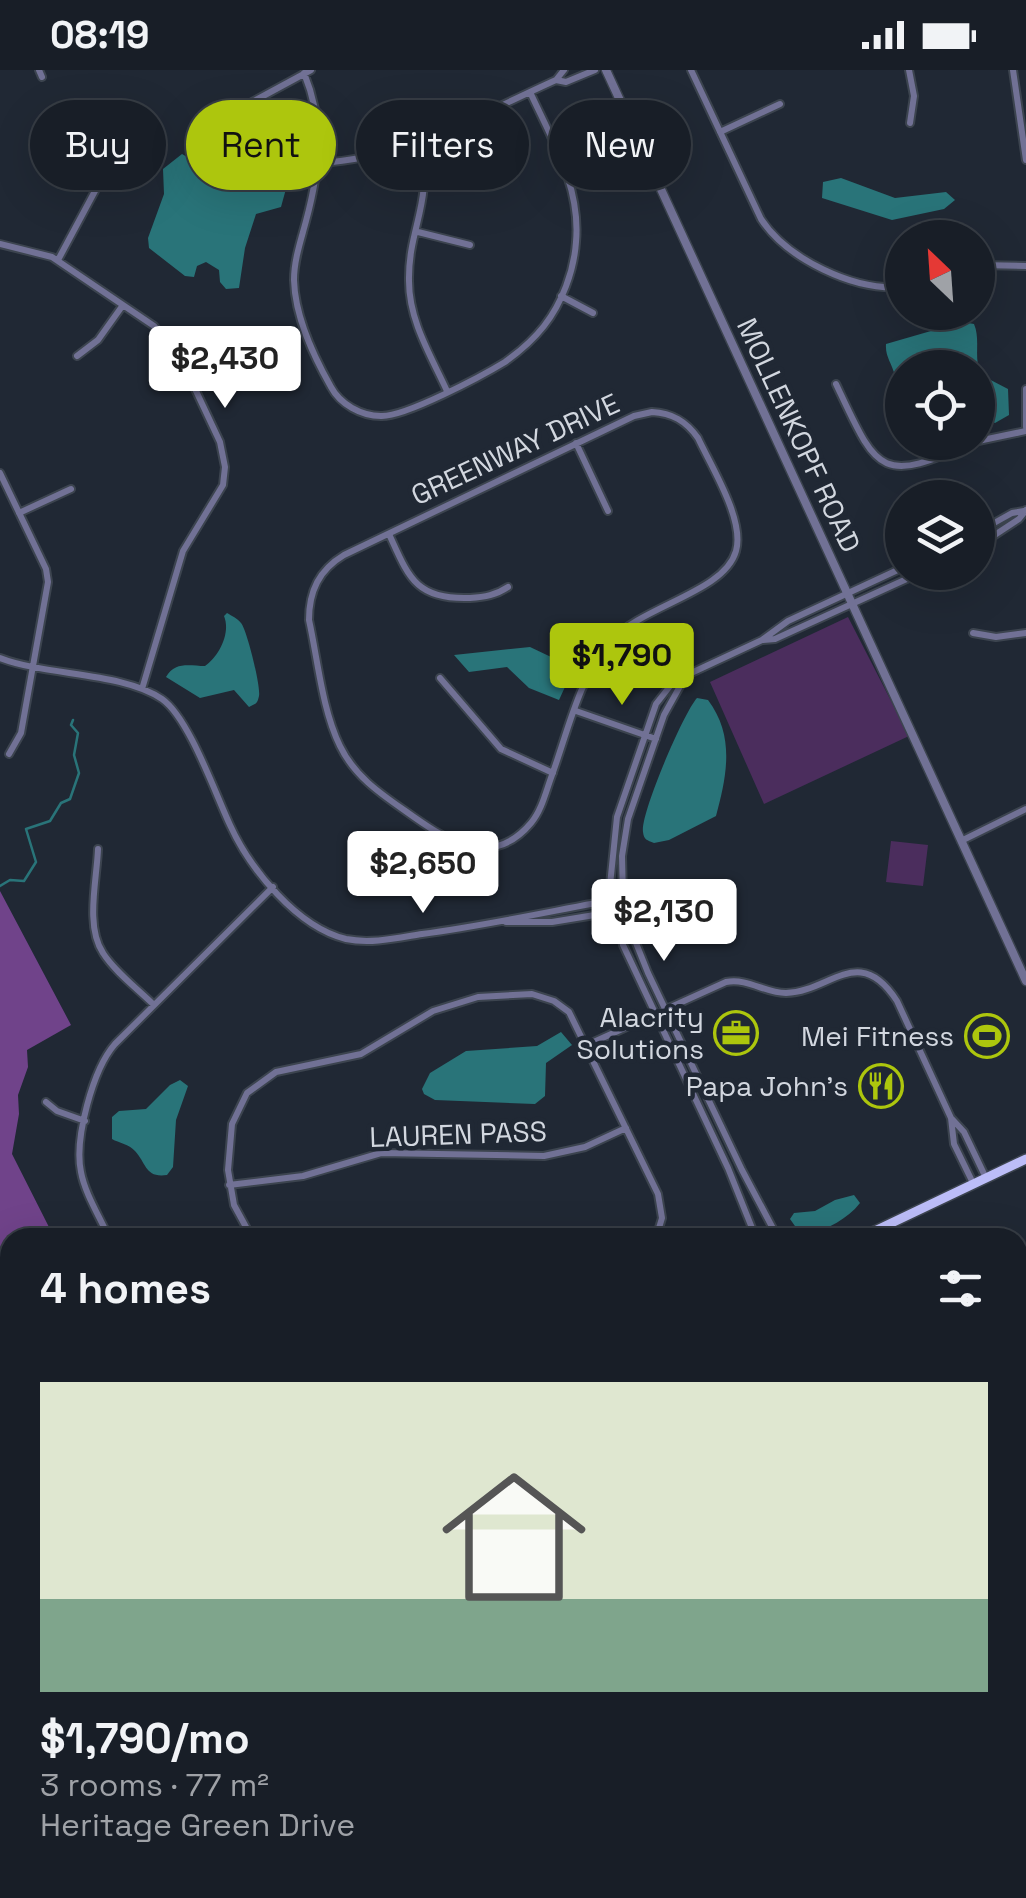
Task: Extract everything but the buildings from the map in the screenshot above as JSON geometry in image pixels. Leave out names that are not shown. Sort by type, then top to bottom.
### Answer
[{"type":"main road","points":[[883,1228],[1026,1159]]},
{"type":"street","points":[[512,100],[556,80],[564,70]]},
{"type":"street","points":[[556,80],[566,82],[595,70]]},
{"type":"street","name":"MOLLENKOPF ROAD","points":[[606,70],[961,841],[1023,967],[1026,981]]},
{"type":"street","points":[[692,70],[760,219],[785,248],[813,264],[862,283],[885,287]]},
{"type":"street","points":[[910,70],[914,96],[910,123]]},
{"type":"street","points":[[1013,70],[1026,160]]},
{"type":"street","points":[[256,100],[308,72],[314,100]]},
{"type":"street","points":[[313,190],[295,263],[296,299],[302,323],[331,387],[342,400],[361,412],[384,417],[399,414],[497,366],[521,350],[543,327],[561,296],[573,262],[576,205],[566,168],[530,92]]},
{"type":"street","points":[[720,132],[780,104]]},
{"type":"street","points":[[58,260],[95,190]]},
{"type":"street","points":[[426,190],[409,272],[412,310],[447,390]]},
{"type":"street","points":[[418,232],[470,245]]},
{"type":"street","points":[[0,244],[58,260],[154,326],[181,359],[220,442],[225,467],[217,500],[184,551],[142,689]]},
{"type":"street","points":[[995,265],[1026,266]]},
{"type":"street","points":[[561,296],[593,313]]},
{"type":"street","points":[[78,356],[98,340],[123,305]]},
{"type":"street","points":[[836,384],[864,444],[884,462],[920,466],[934,460]]},
{"type":"street","points":[[995,437],[1026,429],[1026,390]]},
{"type":"street","name":"GREENWAY DRIVE","points":[[645,413],[675,417],[698,438],[738,533],[732,562],[722,574],[633,620],[612,640],[593,665],[540,810],[526,829],[506,842],[476,848],[443,838],[378,792],[351,764],[338,742],[327,704],[309,620],[310,600],[317,580],[330,565],[576,443],[645,413]]},
{"type":"street","points":[[576,443],[608,511]]},
{"type":"street","points":[[0,473],[48,582],[21,734],[9,754]]},
{"type":"street","points":[[19,513],[72,489]]},
{"type":"street","points":[[995,522],[1026,511]]},
{"type":"street","points":[[995,535],[1026,511]]},
{"type":"street","points":[[389,534],[409,576],[431,595],[448,599],[488,596],[508,587]]},
{"type":"street","points":[[752,1228],[728,1168],[623,946],[614,913],[610,866],[617,818],[661,694],[674,681],[762,640],[788,620],[885,575]]},
{"type":"street","points":[[762,640],[775,639],[885,589]]},
{"type":"street","points":[[973,632],[996,637],[1026,633]]},
{"type":"street","points":[[0,658],[142,689],[160,698],[178,716],[240,846],[273,887],[311,923],[350,940],[378,940],[505,922],[624,898]]},
{"type":"street","points":[[440,678],[500,749],[553,773]]},
{"type":"street","points":[[684,678],[668,705],[624,840],[624,898],[638,952],[773,1228]]},
{"type":"street","points":[[576,711],[656,739]]},
{"type":"street","points":[[961,841],[1026,809]]},
{"type":"street","points":[[98,849],[94,926],[98,943],[108,959],[154,1005]]},
{"type":"street","points":[[105,1228],[81,1173],[80,1144],[102,1060],[273,887]]},
{"type":"street","points":[[505,922],[552,922],[626,910]]},
{"type":"street","points":[[588,1045],[735,980],[786,993],[842,974],[869,976],[889,989],[897,1002],[951,1118],[964,1132],[986,1178]]},
{"type":"street","points":[[247,1228],[228,1186],[232,1124],[240,1102],[255,1085],[289,1068],[361,1054],[442,1006],[478,997],[515,994],[546,997],[569,1012],[661,1204],[660,1228]]},
{"type":"street","points":[[46,1102],[57,1112],[85,1121]]},
{"type":"street","points":[[951,1118],[954,1144],[974,1184]]},
{"type":"street","name":"LAUREN PASS","points":[[228,1186],[303,1176],[381,1152],[544,1156],[585,1146],[626,1128]]},
{"type":"shaded area","points":[[182,154],[186,156],[186,190],[286,190],[281,207],[256,214],[245,248],[239,288],[226,289],[220,282],[219,270],[206,262],[197,266],[194,277],[185,276],[149,248],[148,238],[166,190],[166,167]]},
{"type":"shaded area","points":[[841,178],[895,198],[946,192],[955,200],[944,209],[892,220],[822,198],[823,182]]},
{"type":"shaded area","points":[[934,330],[976,330],[978,350],[887,350],[886,344]]},
{"type":"shaded area","points":[[995,382],[1008,389],[1009,415],[995,423]]},
{"type":"shaded area","points":[[227,613],[241,623],[253,659],[259,696],[249,707],[234,690],[200,698],[166,677],[178,666],[205,666],[210,662],[222,644]]},
{"type":"shaded area","points":[[848,617],[909,736],[764,804],[710,682]]},
{"type":"shaded area","points":[[530,647],[568,665],[570,676],[559,700],[529,688],[507,667],[469,672],[454,655]]},
{"type":"shaded area","points":[[697,698],[708,700],[717,714],[725,742],[725,771],[716,816],[669,840],[654,843],[643,832],[648,805],[673,742]]},
{"type":"shaded area","points":[[891,841],[928,845],[923,886],[886,882]]},
{"type":"shaded area","points":[[0,891],[71,1025],[27,1050],[28,1067],[18,1095],[12,1154],[49,1228],[0,1228]]},
{"type":"shaded area","points":[[561,1032],[572,1045],[546,1063],[545,1096],[535,1104],[435,1100],[424,1094],[422,1089],[430,1073],[466,1051],[537,1046]]},
{"type":"shaded area","points":[[180,1080],[188,1086],[176,1120],[173,1167],[167,1175],[154,1174],[133,1149],[112,1139],[112,1117],[119,1111],[146,1109]]},
{"type":"shaded area","points":[[854,1195],[860,1203],[827,1228],[796,1228],[790,1219],[794,1213],[815,1211]]},
{"type":"waterway","points":[[0,886],[10,880],[24,881],[36,862],[26,829],[50,821],[61,803],[70,799],[79,773],[74,755],[78,733],[71,725],[73,720]]},
{"type":"place","name":"Alacrity Solutions","points":[[736,1033]]},
{"type":"place","name":"Mei Fitness","points":[[987,1036]]},
{"type":"place","name":"Papa John's","points":[[881,1086]]}]
